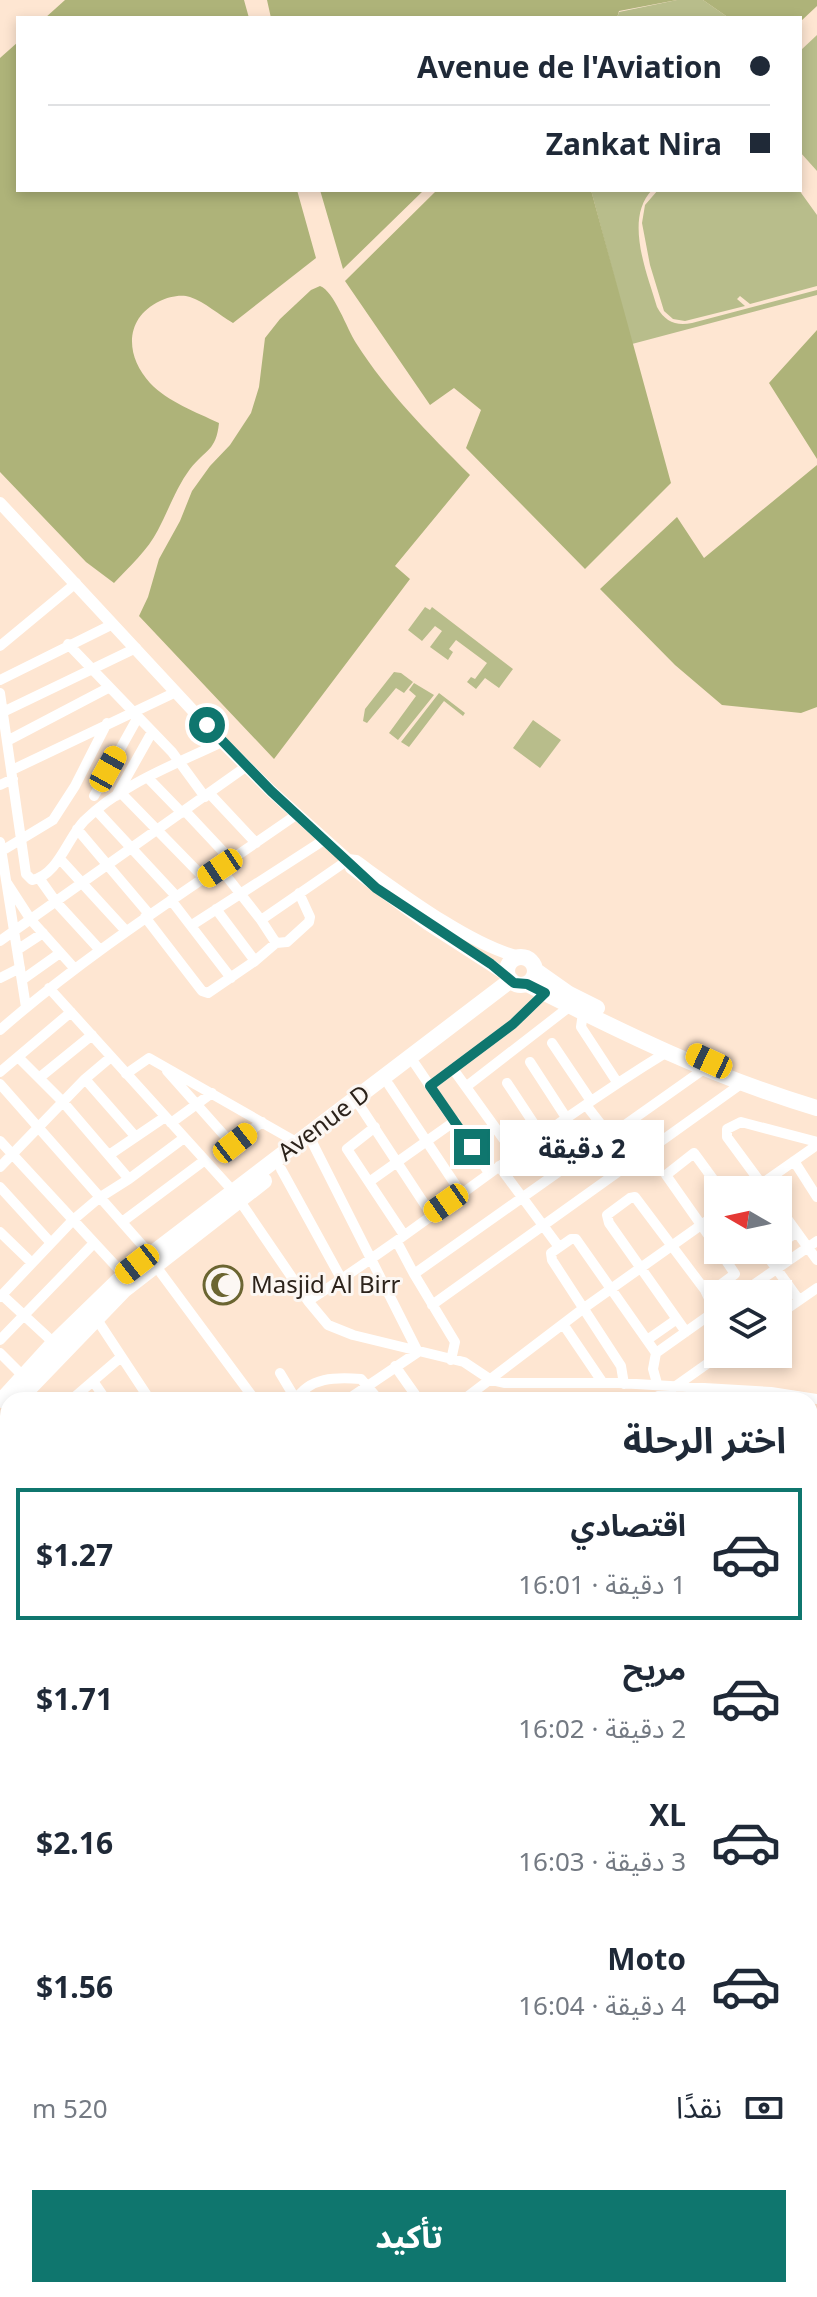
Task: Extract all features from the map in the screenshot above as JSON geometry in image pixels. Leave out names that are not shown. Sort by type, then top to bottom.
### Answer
[{"type":"main road","points":[[520,957],[528,959],[521,979]]},
{"type":"main road","points":[[521,979],[576,1010],[704,1069],[817,1108]]},
{"type":"main road","points":[[521,979],[587,1003],[709,1061],[817,1098]]},
{"type":"main road","name":"Avenue D","points":[[236,1196],[281,1169],[306,1143],[389,1085],[521,979]]},
{"type":"main road","name":"Avenue D","points":[[13,1392],[23,1376],[54,1343],[124,1275],[159,1254],[521,979]]},
{"type":"main road","name":"Avenue D","points":[[17,1392],[159,1254]]},
{"type":"street","points":[[0,503],[222,742],[296,815],[348,860],[351,868],[376,888],[521,979]]},
{"type":"street","points":[[0,646],[76,583]]},
{"type":"street","points":[[0,680],[113,624]]},
{"type":"street","points":[[68,644],[172,752],[208,796],[256,843]]},
{"type":"street","points":[[3,712],[136,648]]},
{"type":"street","points":[[7,741],[108,688]]},
{"type":"street","points":[[0,785],[12,774],[107,723],[135,714],[176,692]]},
{"type":"street","points":[[0,693],[26,874],[32,880],[39,878],[60,859],[77,829],[118,794],[222,742]]},
{"type":"street","points":[[94,796],[135,714]]},
{"type":"street","points":[[75,969],[31,920],[8,884],[0,849],[48,825],[75,786],[107,723]]},
{"type":"street","points":[[118,794],[152,732]]},
{"type":"street","points":[[0,941],[247,766]]},
{"type":"street","points":[[148,778],[231,860]]},
{"type":"street","points":[[75,786],[94,796],[174,898],[231,978]]},
{"type":"street","points":[[118,794],[204,878]]},
{"type":"street","points":[[0,1030],[49,988],[147,915],[296,815]]},
{"type":"street","points":[[77,829],[204,992],[231,978],[276,943],[287,942],[309,922],[310,917],[299,893]]},
{"type":"street","points":[[192,925],[324,840]]},
{"type":"street","points":[[60,859],[126,931]]},
{"type":"street","points":[[261,920],[348,860],[356,861],[489,947],[520,957]]},
{"type":"street","points":[[220,868],[276,943]]},
{"type":"street","points":[[26,874],[8,884],[4,903],[14,932],[26,1007]]},
{"type":"street","points":[[39,878],[56,902],[100,950]]},
{"type":"street","points":[[216,909],[255,961]]},
{"type":"street","points":[[17,950],[43,933]]},
{"type":"street","points":[[0,978],[21,974],[60,953]]},
{"type":"street","points":[[49,988],[236,1196],[308,1301],[333,1328],[451,1360],[473,1367],[491,1380],[514,1384],[603,1383],[709,1392]]},
{"type":"street","points":[[430,1086],[513,1024],[545,993]]},
{"type":"street","points":[[467,1086],[576,1010],[581,1027],[617,1082]]},
{"type":"street","points":[[0,1072],[71,1012]]},
{"type":"street","points":[[39,1078],[92,1035]]},
{"type":"street","points":[[552,1043],[609,1135],[631,1163]]},
{"type":"street","points":[[308,1301],[373,1260],[431,1214],[617,1082],[667,1052]]},
{"type":"street","points":[[18,1057],[63,1102],[129,1179]]},
{"type":"street","points":[[0,1167],[85,1079],[111,1057]]},
{"type":"street","points":[[126,1074],[147,1058],[306,1143],[373,1260],[418,1352]]},
{"type":"street","points":[[530,1062],[567,1119]]},
{"type":"street","points":[[415,1064],[489,1173]]},
{"type":"street","points":[[163,1066],[232,1144],[262,1122]]},
{"type":"street","points":[[453,1069],[515,1155]]},
{"type":"street","points":[[414,1274],[704,1069]]},
{"type":"street","points":[[85,1079],[135,1136]]},
{"type":"street","points":[[507,1083],[542,1136]]},
{"type":"street","points":[[0,1084],[99,1198],[159,1254],[250,1392]]},
{"type":"street","points":[[432,1305],[741,1084]]},
{"type":"street","points":[[389,1085],[461,1193]]},
{"type":"street","points":[[109,1155],[135,1136],[196,1105],[212,1093]]},
{"type":"street","points":[[360,1106],[431,1214]]},
{"type":"street","points":[[369,1182],[455,1121]]},
{"type":"street","points":[[752,1176],[726,1134],[727,1129],[738,1122],[817,1143]]},
{"type":"street","points":[[375,1127],[347,1149],[401,1238],[414,1274],[455,1342],[451,1360]]},
{"type":"street","points":[[54,1343],[1,1296],[73,1220],[184,1138]]},
{"type":"street","points":[[0,1141],[124,1275]]},
{"type":"street","points":[[775,1176],[817,1143]]},
{"type":"street","points":[[704,1231],[666,1175],[690,1154],[697,1155],[711,1176]]},
{"type":"street","points":[[122,1222],[205,1160]]},
{"type":"street","points":[[794,1161],[817,1197]]},
{"type":"street","points":[[499,1166],[559,1247]]},
{"type":"street","points":[[281,1169],[342,1280]]},
{"type":"street","points":[[0,1187],[51,1243]]},
{"type":"street","points":[[686,1332],[607,1218],[608,1213],[630,1198],[637,1199],[704,1289]]},
{"type":"street","points":[[478,1392],[584,1308],[704,1223]]},
{"type":"street","points":[[792,1225],[812,1244],[817,1260]]},
{"type":"street","points":[[792,1235],[797,1232]]},
{"type":"street","points":[[624,1384],[621,1366],[551,1258],[551,1253],[573,1238],[578,1241],[656,1353]]},
{"type":"street","points":[[2,1239],[32,1263]]},
{"type":"street","points":[[0,1340],[94,1243]]},
{"type":"street","points":[[759,1280],[812,1244]]},
{"type":"street","points":[[729,1264],[735,1274],[729,1280]]},
{"type":"street","points":[[774,1264],[799,1300]]},
{"type":"street","points":[[792,1305],[817,1288]]},
{"type":"street","points":[[96,1318],[145,1392]]},
{"type":"street","points":[[647,1340],[677,1319]]},
{"type":"street","points":[[658,1387],[653,1369],[656,1353],[704,1319]]},
{"type":"street","points":[[563,1324],[603,1383]]},
{"type":"street","points":[[358,1392],[418,1352]]},
{"type":"street","points":[[0,1353],[23,1376]]},
{"type":"street","points":[[80,1392],[121,1357]]},
{"type":"street","points":[[395,1366],[413,1392]]},
{"type":"street","points":[[667,1392],[704,1366]]},
{"type":"street","points":[[280,1373],[292,1392]]},
{"type":"street","points":[[306,1392],[325,1378],[361,1379],[373,1392]]},
{"type":"street","points":[[93,1381],[101,1392]]},
{"type":"green space","points":[[65,0],[244,0],[248,16],[47,16]]},
{"type":"green space","points":[[267,0],[677,0],[619,11],[618,16],[271,16]]},
{"type":"green space","points":[[677,0],[703,0],[726,16],[618,16],[619,12]]},
{"type":"green space","points":[[703,0],[817,0],[817,6],[802,20],[802,16],[726,16]]},
{"type":"green space","points":[[817,35],[817,171],[802,154],[802,49]]},
{"type":"green space","points":[[16,44],[16,192],[298,192],[316,258],[233,323],[201,302],[183,296],[160,301],[140,317],[134,327],[133,350],[150,383],[165,396],[219,423],[213,445],[185,476],[154,537],[114,583],[86,562],[0,472],[0,58]]},
{"type":"green space","points":[[321,192],[422,192],[343,269]]},
{"type":"green space","points":[[435,192],[592,192],[671,483],[585,569],[466,448],[481,410],[454,388],[430,405],[345,281]]},
{"type":"green space","points":[[592,192],[651,192],[640,216],[640,247],[657,307],[672,322],[692,323],[817,290],[817,295],[632,344]]},
{"type":"green space","points":[[656,192],[800,192],[817,215],[817,286],[750,304],[740,296],[737,299],[745,306],[685,321],[673,319],[664,311],[650,265],[642,223],[645,205]]},
{"type":"green space","points":[[320,286],[330,295],[356,343],[381,379],[470,475],[395,566],[410,579],[274,759],[139,616],[159,559],[192,491],[230,445],[251,413],[259,387],[265,338],[280,319],[311,290]]},
{"type":"green space","points":[[817,330],[817,459],[769,383]]},
{"type":"green space","points":[[817,465],[817,707],[801,713],[722,705],[675,665],[600,589],[677,517],[704,558]]},
{"type":"green space","points":[[425,607],[430,610],[432,607],[513,669],[499,688],[485,678],[476,689],[467,682],[471,677],[475,679],[487,663],[456,640],[449,649],[453,652],[448,660],[430,647],[442,631],[435,626],[422,641],[408,630]]},
{"type":"green space","points":[[394,672],[413,682],[404,693],[396,688],[367,723],[363,721],[365,709]]},
{"type":"green space","points":[[414,683],[434,695],[398,740],[389,733],[416,696],[409,690]]},
{"type":"green space","points":[[439,693],[465,713],[463,716],[444,701],[409,747],[401,742]]},
{"type":"green space","points":[[533,720],[561,740],[540,768],[513,748]]},
{"type":"place","name":"Masjid Al Birr","points":[[223,1285]]},
{"type":"route","points":[[207,725],[271,791],[376,888],[491,964],[514,983],[527,984],[545,993],[513,1024],[430,1086],[472,1147]]}]
